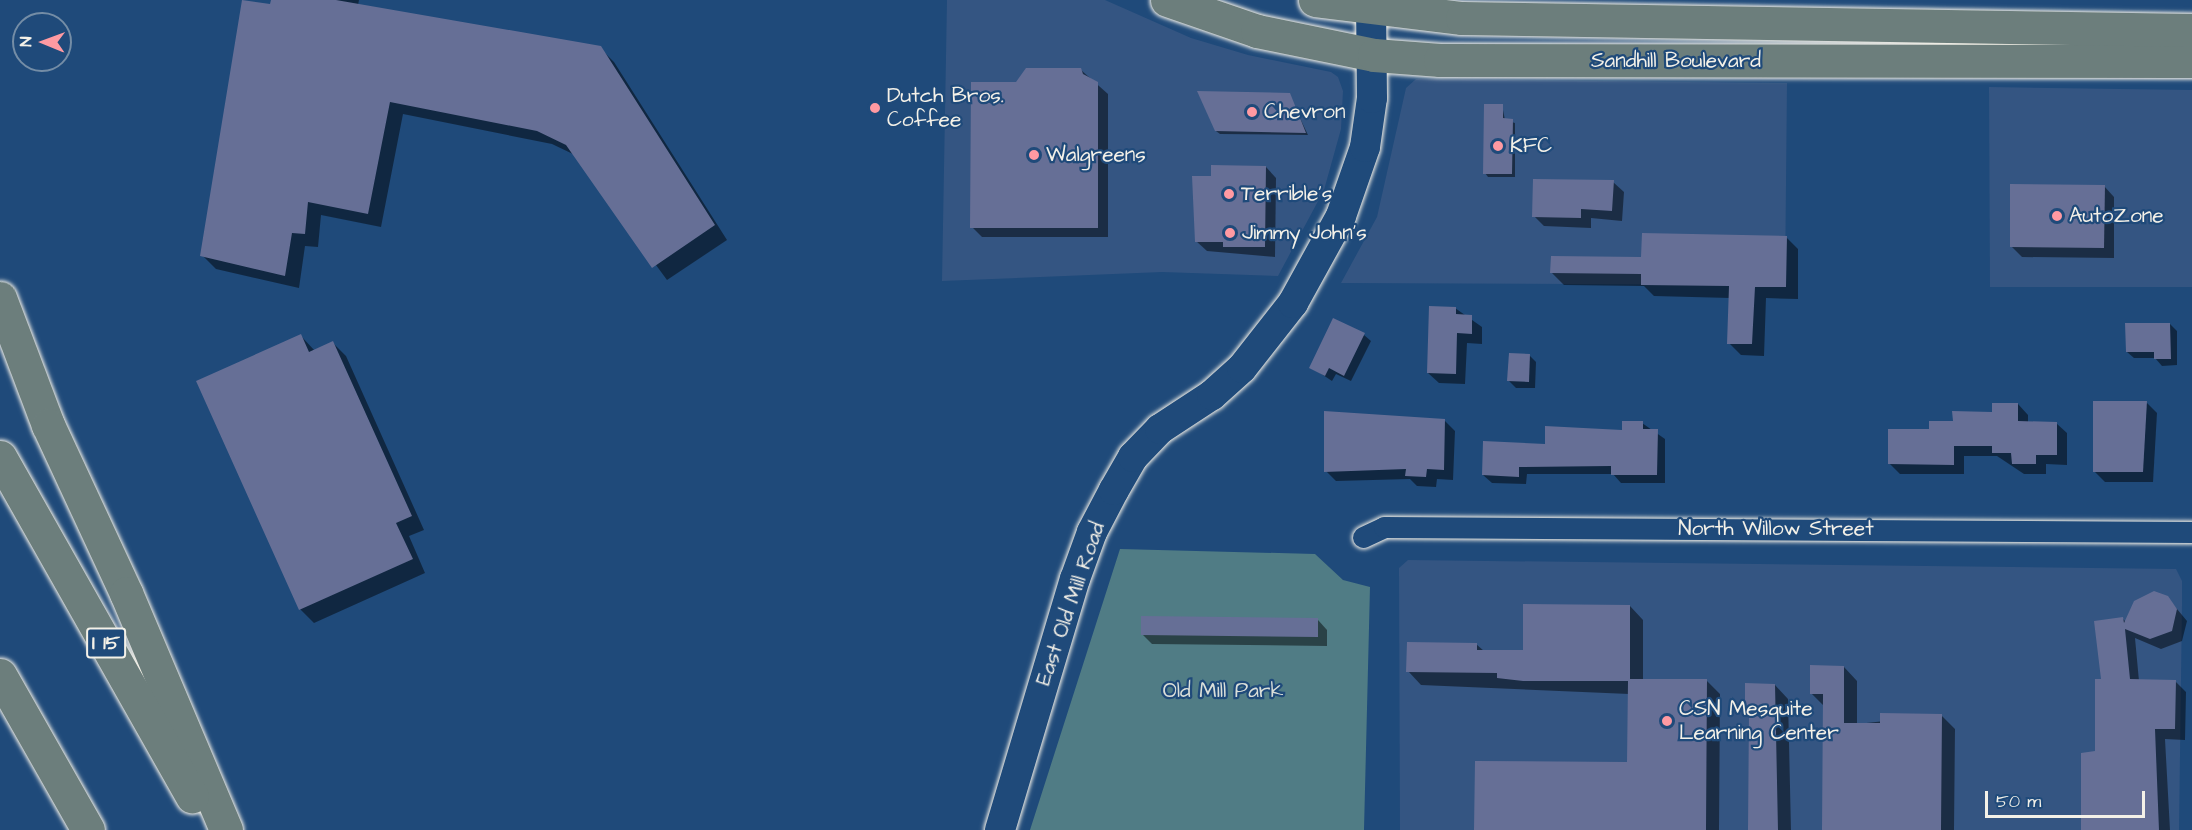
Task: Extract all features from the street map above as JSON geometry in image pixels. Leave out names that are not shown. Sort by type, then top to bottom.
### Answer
[{"type":"main road","name":"Sandhill Boulevard","points":[[1167,0],[1257,31],[1374,55],[1440,60],[2192,62]]},
{"type":"main road","name":"Sandhill Boulevard","points":[[1315,0],[1370,3],[1461,18],[2192,30]]},
{"type":"main road","points":[[1737,61],[1765,50],[1892,50],[1909,26]]},
{"type":"main road","points":[[0,298],[48,425],[126,593],[226,830]]},
{"type":"main road","name":"I 15","points":[[0,457],[211,830]]},
{"type":"main road","points":[[0,675],[88,830]]},
{"type":"street","name":"East Old Mill Road","points":[[1000,830],[1092,532],[1133,458],[1160,429],[1212,395],[1242,368],[1293,303],[1341,216],[1365,147],[1374,55],[1370,3]]},
{"type":"street","name":"North Willow Street","points":[[1363,537],[1384,527],[2192,532]]},
{"type":"shaded area","points":[[947,0],[1105,0],[1191,38],[1248,55],[1331,72],[1338,77],[1343,91],[1341,129],[1324,190],[1278,276],[1162,272],[942,281]]},
{"type":"shaded area","points":[[1416,79],[1787,83],[1785,285],[1341,283],[1377,217],[1406,88]]},
{"type":"shaded area","points":[[1989,87],[2192,90],[2192,287],[1990,287]]},
{"type":"shaded area","points":[[1408,560],[2176,569],[2182,581],[2179,830],[1400,830],[1399,568]]},
{"type":"green space","name":"Old Mill Park","points":[[1120,549],[1315,554],[1343,580],[1370,587],[1364,830],[1030,830]]},
{"type":"building","points":[[242,0],[270,4],[271,0],[336,0],[601,46],[715,225],[652,268],[566,145],[537,131],[390,102],[368,214],[308,202],[305,234],[292,233],[285,276],[200,256]]},
{"type":"building","name":"Walgreens","points":[[1026,68],[1081,68],[1083,74],[1098,82],[1098,228],[970,228],[971,82],[1016,82]]},
{"type":"building","name":"Chevron","points":[[1197,91],[1290,93],[1306,133],[1215,131]]},
{"type":"building","name":"KFC","points":[[1484,104],[1503,104],[1503,118],[1513,119],[1512,174],[1483,174]]},
{"type":"building","points":[[1211,165],[1266,166],[1265,247],[1223,247],[1223,242],[1195,242],[1192,176],[1211,176]]},
{"type":"building","points":[[1533,179],[1614,180],[1612,211],[1581,209],[1581,218],[1532,217]]},
{"type":"building","name":"AutoZone","points":[[2010,184],[2105,185],[2104,248],[2010,247]]},
{"type":"building","points":[[1642,233],[1787,236],[1786,287],[1755,287],[1752,344],[1727,344],[1729,286],[1641,285],[1641,274],[1550,273],[1551,256],[1641,257]]},
{"type":"building","points":[[1429,306],[1456,307],[1456,314],[1472,315],[1472,334],[1457,333],[1456,374],[1427,373]]},
{"type":"building","points":[[1333,318],[1365,333],[1344,376],[1329,368],[1325,376],[1309,368]]},
{"type":"building","points":[[2125,323],[2170,323],[2171,359],[2154,359],[2154,352],[2126,352]]},
{"type":"building","points":[[301,334],[309,352],[333,341],[412,516],[396,523],[413,559],[299,610],[196,381]]},
{"type":"building","points":[[1509,353],[1530,354],[1529,382],[1507,381]]},
{"type":"building","points":[[2093,401],[2147,401],[2143,472],[2093,472]]},
{"type":"building","points":[[1992,403],[2018,403],[2018,421],[2057,422],[2057,455],[2036,455],[2036,464],[2012,464],[2011,453],[1992,453],[1992,446],[1954,446],[1954,465],[1888,464],[1888,429],[1929,429],[1929,421],[1953,421],[1952,411],[1992,412]]},
{"type":"building","points":[[1324,411],[1445,419],[1444,470],[1427,469],[1426,477],[1405,476],[1406,469],[1324,472]]},
{"type":"building","points":[[1622,421],[1643,421],[1643,429],[1658,429],[1657,475],[1611,475],[1611,466],[1519,467],[1519,477],[1482,475],[1483,441],[1545,444],[1545,426],[1622,430]]},
{"type":"building","points":[[2154,591],[2168,596],[2177,609],[2172,631],[2150,639],[2125,629],[2130,679],[2176,680],[2175,729],[2155,729],[2159,830],[2081,830],[2081,753],[2095,751],[2095,679],[2101,679],[2094,621],[2123,617],[2124,623],[2134,601]]},
{"type":"building","name":"CSN Mesquite Learning Center","points":[[1523,604],[1630,605],[1630,679],[1707,679],[1706,830],[1474,830],[1475,761],[1627,762],[1628,681],[1523,681],[1497,678],[1497,673],[1406,672],[1407,642],[1477,643],[1477,650],[1523,650]]},
{"type":"building","points":[[1141,616],[1318,618],[1318,637],[1141,635]]},
{"type":"building","points":[[1810,665],[1844,666],[1844,723],[1880,723],[1880,713],[1942,714],[1941,830],[1822,830],[1823,694],[1810,694]]},
{"type":"building","name":"CSN Mesquite Learning Center","points":[[1745,683],[1775,684],[1778,830],[1748,830],[1749,712],[1745,712]]},
{"type":"place","name":"Dutch Bros. Coffee","points":[[875,108]]},
{"type":"place","name":"Chevron","points":[[1252,112]]},
{"type":"place","name":"KFC","points":[[1498,146]]},
{"type":"place","name":"Walgreens","points":[[1034,155]]},
{"type":"place","name":"Terrible's","points":[[1229,194]]},
{"type":"place","name":"AutoZone","points":[[2057,216]]},
{"type":"place","name":"Jimmy John's","points":[[1230,233]]},
{"type":"place","name":"CSN Mesquite Learning Center","points":[[1667,721]]}]
